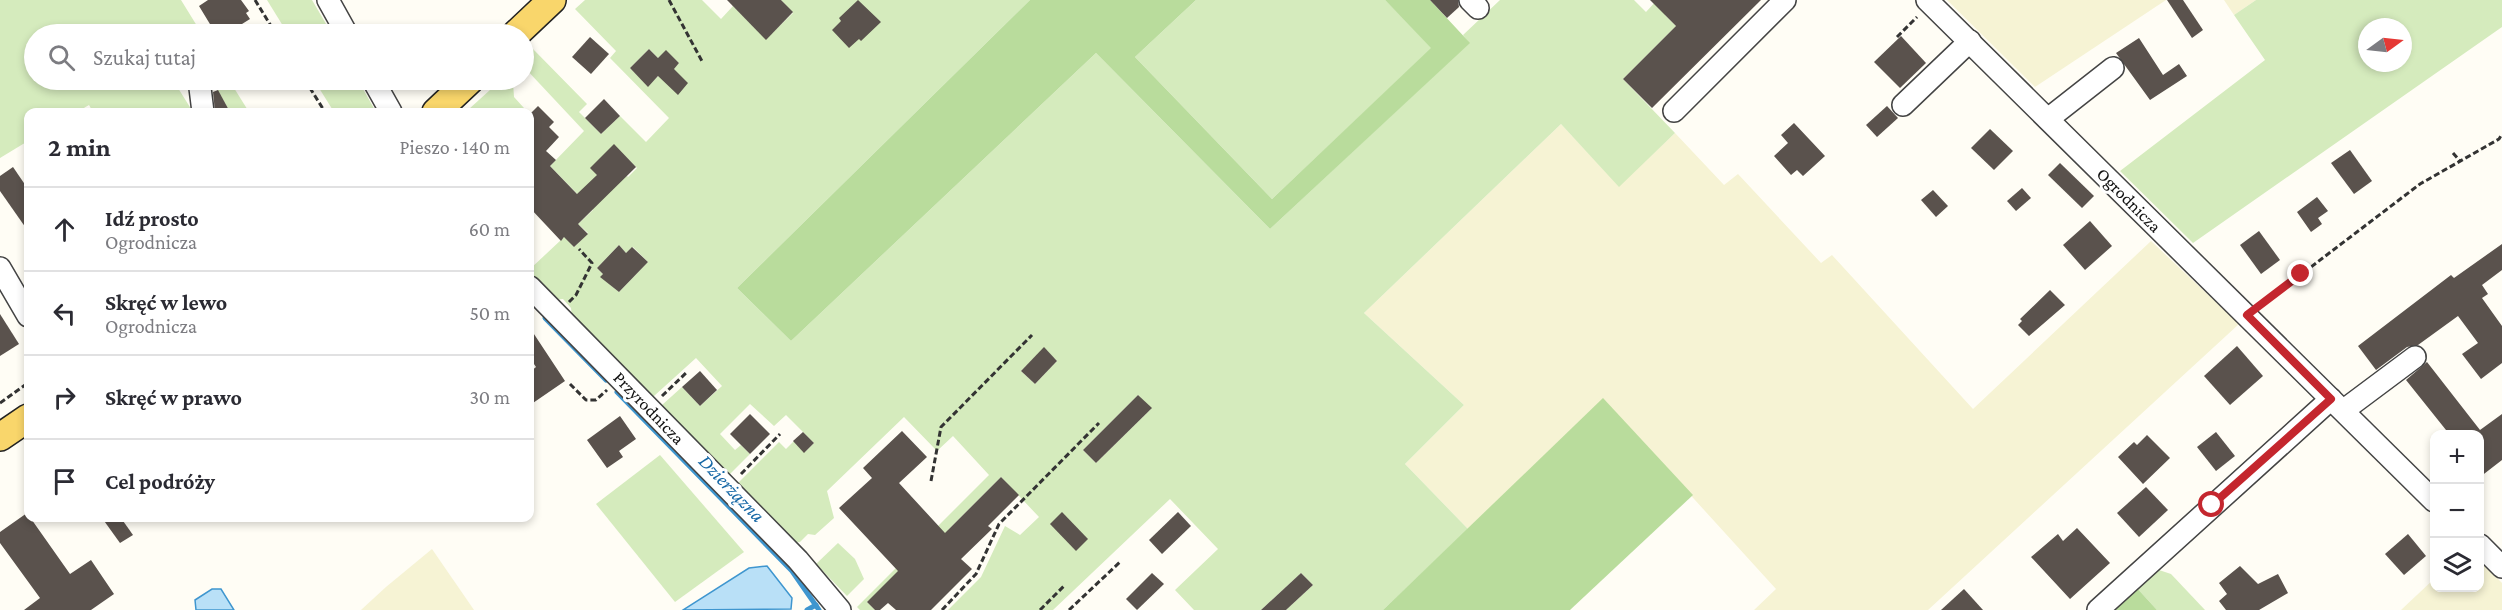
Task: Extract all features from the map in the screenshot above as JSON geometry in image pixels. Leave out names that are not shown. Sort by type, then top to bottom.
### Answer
[{"type":"main road","points":[[527,24],[552,0]]},
{"type":"main road","points":[[440,108],[459,90]]},
{"type":"main road","points":[[0,438],[24,421]]},
{"type":"street","points":[[328,0],[341,24]]},
{"type":"street","points":[[1674,111],[1785,0]]},
{"type":"street","name":"Ogrodnicza","points":[[1929,2],[2430,497]]},
{"type":"street","points":[[1903,105],[1970,41]]},
{"type":"street","points":[[2048,119],[2114,68]]},
{"type":"street","points":[[200,90],[202,108]]},
{"type":"street","points":[[379,90],[389,108]]},
{"type":"street","points":[[0,268],[24,309]]},
{"type":"street","name":"Przyrodnicza","points":[[534,291],[798,560],[840,610]]},
{"type":"street","points":[[2098,610],[2337,405],[2415,357]]},
{"type":"street","points":[[2484,549],[2502,567]]},
{"type":"path","points":[[255,0],[270,24]]},
{"type":"path","points":[[669,0],[703,63]]},
{"type":"path","points":[[1897,37],[1929,2]]},
{"type":"path","points":[[312,90],[323,108]]},
{"type":"path","points":[[2247,315],[2408,193],[2499,139],[2502,134]]},
{"type":"path","points":[[2453,153],[2460,162]]},
{"type":"path","points":[[2404,188],[2408,193]]},
{"type":"path","points":[[2341,234],[2346,240]]},
{"type":"path","points":[[556,314],[576,295],[592,263],[579,249]]},
{"type":"path","points":[[2296,267],[2301,274]]},
{"type":"path","points":[[931,481],[941,427],[1032,335]]},
{"type":"path","points":[[649,408],[687,372]]},
{"type":"path","points":[[570,384],[586,400],[596,400],[619,378]]},
{"type":"path","points":[[0,403],[24,386]]},
{"type":"path","points":[[942,610],[976,574],[999,524],[1099,423]]},
{"type":"path","points":[[727,488],[780,434]]},
{"type":"path","points":[[1069,610],[1120,562]]},
{"type":"path","points":[[1040,610],[1064,586]]},
{"type":"shaded area","points":[[1947,0],[2166,0],[2035,87]]},
{"type":"shaded area","points":[[2224,0],[2256,0],[2234,15]]},
{"type":"shaded area","points":[[1561,124],[1619,186],[1675,133],[1724,185],[1738,174],[1821,263],[1832,255],[1973,409],[2151,241],[2239,324],[1928,610],[1754,610],[1776,589],[1603,399],[1468,529],[1405,464],[1464,405],[1364,313]]},
{"type":"shaded area","points":[[432,549],[474,610],[361,610],[386,587]]},
{"type":"shaded area","points":[[2484,565],[2502,583],[2502,610],[2401,610],[2430,583],[2430,592],[2484,592]]},
{"type":"green space","points":[[0,0],[181,0],[196,24],[24,24],[24,90],[179,90],[190,108],[91,108],[89,105],[84,108],[24,108],[24,143],[0,158]]},
{"type":"green space","points":[[267,0],[312,0],[326,24],[282,24]]},
{"type":"green space","points":[[585,0],[702,0],[721,19],[733,6],[766,39],[793,13],[781,0],[1030,0],[737,288],[791,341],[1096,53],[1270,229],[1469,43],[1463,35],[1500,0],[1634,0],[1646,12],[1657,0],[1680,0],[1665,15],[1676,26],[1623,79],[1675,133],[1619,187],[1561,124],[1364,313],[1464,405],[1405,464],[1468,529],[1383,610],[1286,610],[1313,585],[1301,573],[1261,610],[1194,610],[1175,590],[1218,549],[1170,499],[1053,610],[948,610],[981,577],[1005,526],[1020,535],[1039,517],[1001,477],[948,530],[955,537],[867,602],[875,610],[860,610],[857,607],[989,475],[953,436],[937,451],[904,417],[827,491],[834,518],[815,535],[808,534],[800,542],[794,543],[737,484],[779,442],[786,449],[794,441],[805,452],[814,443],[786,415],[774,426],[750,404],[720,434],[735,450],[741,445],[750,454],[728,476],[662,410],[662,405],[682,387],[700,406],[722,386],[696,358],[654,396],[648,396],[572,317],[571,308],[563,299],[553,300],[534,279],[534,265],[593,210],[550,166],[584,131],[534,78],[534,50],[587,104],[579,112],[601,134],[620,116],[646,142],[669,118],[610,58],[616,51],[575,9]],"holes":[[[649,49],[658,58],[666,51],[679,63],[672,71],[668,67],[648,86],[630,68]],[[617,148],[637,168],[628,177],[608,157]],[[579,225],[588,233],[574,247],[566,238]],[[619,245],[626,253],[633,247],[648,262],[619,292],[601,277],[603,274],[597,268]],[[1044,348],[1057,361],[1035,384],[1021,371]],[[1138,395],[1151,409],[1096,463],[1083,450]]]},
{"type":"green space","points":[[1030,0],[1196,0],[1135,57],[1272,199],[1431,48],[1385,0],[1430,0],[1470,43],[1270,229],[1096,53],[791,341],[737,288]]},
{"type":"green space","points":[[1196,0],[1385,0],[1432,48],[1272,199],[1135,57]]},
{"type":"green space","points":[[2256,0],[2502,0],[2502,27],[2193,243],[2120,171],[2265,60],[2234,15]]},
{"type":"green space","points":[[218,90],[235,90],[246,108],[228,108]]},
{"type":"green space","points":[[320,90],[364,90],[374,108],[332,108]]},
{"type":"green space","points":[[490,90],[514,90],[514,97],[524,108],[470,108]]},
{"type":"green space","points":[[1603,398],[1693,495],[1570,610],[1383,610]]},
{"type":"green space","points":[[660,455],[744,552],[675,602],[596,504]]},
{"type":"green space","points":[[838,543],[855,559],[864,579],[847,596],[816,564]]},
{"type":"green space","points":[[2156,569],[2171,574],[2205,610],[2157,610],[2136,587]]},
{"type":"green space","points":[[2136,587],[2157,610],[2111,610]]},
{"type":"water","points":[[767,566],[792,598],[791,609],[683,610],[749,568]]},
{"type":"water","points":[[212,589],[221,589],[234,610],[196,610],[195,600]]},
{"type":"building","points":[[208,0],[241,0],[249,11],[246,13],[250,19],[242,24],[210,24],[199,6]]},
{"type":"building","points":[[727,0],[781,0],[793,12],[766,40]]},
{"type":"building","points":[[858,0],[881,22],[861,41],[859,39],[849,48],[832,30],[841,21],[839,18]]},
{"type":"building","points":[[1430,0],[1458,0],[1459,7],[1447,18]]},
{"type":"building","points":[[1650,0],[1761,0],[1652,108],[1623,79],[1676,26]]},
{"type":"building","points":[[2167,0],[2183,0],[2203,30],[2192,38]]},
{"type":"building","points":[[1901,36],[1926,63],[1900,88],[1874,62]]},
{"type":"building","points":[[590,37],[609,54],[591,74],[572,57]]},
{"type":"building","points":[[2139,38],[2163,75],[2179,64],[2187,76],[2150,100],[2116,53]]},
{"type":"building","points":[[649,49],[658,58],[666,50],[679,63],[674,69],[688,83],[678,95],[658,76],[648,87],[630,68]]},
{"type":"building","points":[[218,90],[228,108],[215,108],[213,92]]},
{"type":"building","points":[[604,99],[620,116],[601,134],[585,118]]},
{"type":"building","points":[[538,106],[554,122],[549,127],[559,137],[546,151],[556,160],[550,166],[577,194],[597,175],[590,168],[614,144],[636,167],[578,224],[588,234],[574,247],[564,237],[561,241],[534,212],[534,110]]},
{"type":"building","points":[[1887,106],[1898,118],[1877,137],[1866,125]]},
{"type":"building","points":[[1794,123],[1825,156],[1803,176],[1797,170],[1791,175],[1774,156],[1788,143],[1781,135]]},
{"type":"building","points":[[1990,129],[2013,151],[1994,170],[1971,148]]},
{"type":"building","points":[[2350,150],[2372,181],[2354,194],[2331,163]]},
{"type":"building","points":[[2060,163],[2094,196],[2082,208],[2048,175]]},
{"type":"building","points":[[13,167],[24,183],[24,225],[0,191],[0,176]]},
{"type":"building","points":[[2022,188],[2031,198],[2016,211],[2007,201]]},
{"type":"building","points":[[1933,190],[1948,206],[1936,217],[1921,200]]},
{"type":"building","points":[[2317,197],[2328,211],[2318,218],[2322,224],[2311,232],[2297,212]]},
{"type":"building","points":[[2090,221],[2112,246],[2085,270],[2063,245]]},
{"type":"building","points":[[2259,231],[2280,260],[2261,274],[2240,245]]},
{"type":"building","points":[[2502,244],[2502,270],[2482,285],[2488,294],[2482,298],[2502,326],[2502,363],[2481,379],[2462,354],[2478,343],[2458,316],[2418,345],[2407,347],[2376,370],[2358,346],[2451,275],[2454,278]]},
{"type":"building","points":[[619,245],[626,253],[632,247],[648,262],[619,292],[600,277],[603,274],[597,268]]},
{"type":"building","points":[[2050,290],[2065,305],[2029,336],[2018,325],[2022,321],[2020,319]]},
{"type":"building","points":[[0,314],[19,344],[0,356]]},
{"type":"building","points":[[534,334],[565,381],[534,402],[534,369],[536,367],[534,364]]},
{"type":"building","points":[[2237,346],[2263,376],[2230,405],[2204,376]]},
{"type":"building","points":[[1044,347],[1057,361],[1035,384],[1021,371]]},
{"type":"building","points":[[2427,362],[2480,430],[2446,430],[2406,380]]},
{"type":"building","points":[[700,371],[717,390],[700,406],[682,387]]},
{"type":"building","points":[[1138,395],[1152,408],[1096,463],[1083,450]]},
{"type":"building","points":[[750,414],[770,434],[750,454],[730,434]]},
{"type":"building","points":[[2502,414],[2502,460],[2484,474],[2484,430],[2480,430]]},
{"type":"building","points":[[620,416],[636,439],[619,451],[623,457],[607,468],[587,440]]},
{"type":"building","points":[[902,431],[927,457],[899,483],[945,533],[1001,477],[1019,495],[988,526],[992,529],[961,559],[972,569],[931,610],[896,610],[888,603],[880,610],[875,610],[867,602],[898,571],[839,508],[872,478],[863,468]]},
{"type":"building","points":[[803,432],[814,443],[804,453],[793,441]]},
{"type":"building","points":[[2216,432],[2235,456],[2216,471],[2197,447]]},
{"type":"building","points":[[2147,435],[2170,458],[2143,484],[2118,457],[2134,442],[2137,445]]},
{"type":"building","points":[[2146,487],[2168,510],[2139,537],[2117,513]]},
{"type":"building","points":[[1062,512],[1088,539],[1076,551],[1050,524]]},
{"type":"building","points":[[1178,512],[1191,526],[1162,554],[1149,540]]},
{"type":"building","points":[[24,515],[24,522],[33,522],[70,574],[91,560],[114,594],[91,610],[24,610],[40,598],[0,543],[0,532]]},
{"type":"building","points":[[105,522],[124,522],[133,535],[120,543]]},
{"type":"building","points":[[2077,528],[2110,563],[2070,599],[2031,557],[2058,534],[2063,541]]},
{"type":"building","points":[[2408,534],[2426,556],[2404,575],[2385,554]]},
{"type":"building","points":[[2240,566],[2258,584],[2278,574],[2288,593],[2259,610],[2226,610],[2219,601],[2227,594],[2219,583]]},
{"type":"building","points":[[1152,573],[1164,584],[1137,610],[1126,599]]},
{"type":"building","points":[[1301,573],[1313,585],[1286,610],[1261,610]]},
{"type":"building","points":[[1964,589],[1983,610],[1941,610]]},
{"type":"waterway","name":"Dzierżązna","points":[[545,318],[606,380]]},
{"type":"waterway","name":"Dzierżązna","points":[[617,392],[792,571],[819,610]]},
{"type":"waterway","points":[[807,610],[816,605]]},
{"type":"route","points":[[2212,505],[2331,399],[2247,315],[2301,274]]}]
